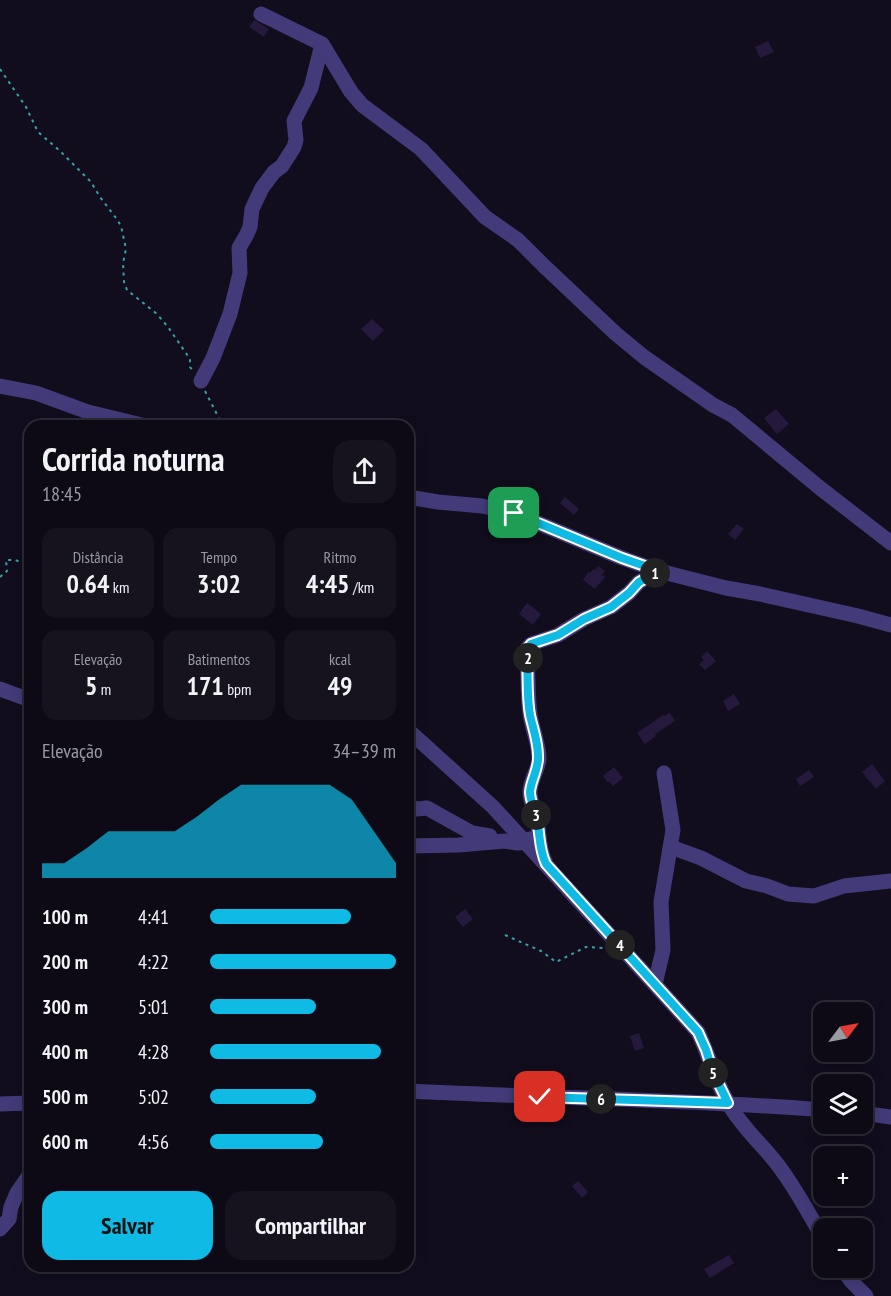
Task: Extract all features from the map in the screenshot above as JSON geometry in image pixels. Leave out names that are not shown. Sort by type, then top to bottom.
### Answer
[{"type":"street","points":[[261,14],[322,44],[351,92],[362,105],[421,149],[485,217],[518,240],[615,333],[644,357],[713,405],[732,415],[891,543]]},
{"type":"street","points":[[201,381],[213,358],[230,314],[240,273],[238,248],[250,226],[252,209],[262,188],[274,172],[282,166],[294,147],[296,140],[294,121],[311,88],[322,44]]},
{"type":"street","points":[[0,387],[36,393],[123,420]]},
{"type":"street","points":[[414,497],[482,506],[514,513],[659,571],[891,625]]},
{"type":"street","points":[[546,864],[541,850],[530,790],[539,758],[537,739],[530,716],[526,650],[531,644],[558,635],[584,619],[611,607],[639,582],[659,571]]},
{"type":"street","points":[[0,689],[24,698]]},
{"type":"street","points":[[414,735],[493,807],[698,1032],[728,1103],[742,1124],[782,1170],[813,1221]]},
{"type":"street","points":[[655,984],[663,950],[661,902],[673,830],[664,773]]},
{"type":"street","points":[[414,808],[428,808],[472,833],[504,841],[525,842],[539,832]]},
{"type":"street","points":[[414,846],[504,841]]},
{"type":"street","points":[[671,846],[701,858],[746,881],[788,894],[814,896],[844,886],[891,881]]},
{"type":"street","points":[[414,1091],[728,1103],[813,1109]]},
{"type":"street","points":[[0,1104],[24,1103]]},
{"type":"street","points":[[873,1115],[891,1117]]},
{"type":"street","points":[[0,1229],[9,1219],[11,1207],[24,1183]]},
{"type":"street","points":[[850,1278],[866,1296]]},
{"type":"path","points":[[0,69],[26,107],[38,132],[91,182],[116,218],[121,226],[126,249],[123,263],[127,290],[157,314],[168,327],[190,359],[190,368],[201,381],[220,420]]},
{"type":"path","points":[[0,577],[7,571],[6,560],[24,563]]},
{"type":"path","points":[[505,935],[542,951],[556,962],[586,947],[622,948]]},
{"type":"building","points":[[254,20],[269,29],[264,37],[249,27]]},
{"type":"building","points":[[768,41],[774,52],[760,58],[755,47]]},
{"type":"building","points":[[372,319],[384,330],[373,341],[361,329]]},
{"type":"building","points":[[776,409],[789,424],[777,434],[764,418]]},
{"type":"building","points":[[565,497],[579,509],[574,515],[560,503]]},
{"type":"building","points":[[737,524],[744,529],[735,540],[728,534]]},
{"type":"building","points":[[598,566],[605,571],[602,575],[605,577],[595,589],[583,580],[588,572],[595,570]]},
{"type":"building","points":[[527,603],[541,614],[533,625],[519,614]]},
{"type":"building","points":[[707,651],[716,661],[705,670],[699,664],[704,660],[701,657]]},
{"type":"building","points":[[734,694],[740,704],[728,711],[723,701]]},
{"type":"building","points":[[670,713],[675,721],[655,734],[656,736],[645,744],[637,733],[663,715]]},
{"type":"building","points":[[872,764],[885,781],[876,789],[862,772]]},
{"type":"building","points":[[614,767],[623,778],[613,786],[603,776]]},
{"type":"building","points":[[809,770],[814,777],[800,786],[796,779]]},
{"type":"building","points":[[465,909],[473,919],[463,927],[455,917]]},
{"type":"building","points":[[639,1033],[644,1048],[635,1051],[630,1036]]},
{"type":"building","points":[[578,1181],[588,1192],[582,1198],[572,1186]]},
{"type":"building","points":[[729,1255],[734,1263],[710,1278],[704,1269]]},
{"type":"route","points":[[514,513],[659,571],[639,582],[611,607],[584,619],[558,635],[531,644],[526,650],[530,716],[537,739],[539,758],[530,790],[531,800],[536,815],[542,856],[546,864],[698,1032],[728,1103],[540,1097]]}]
